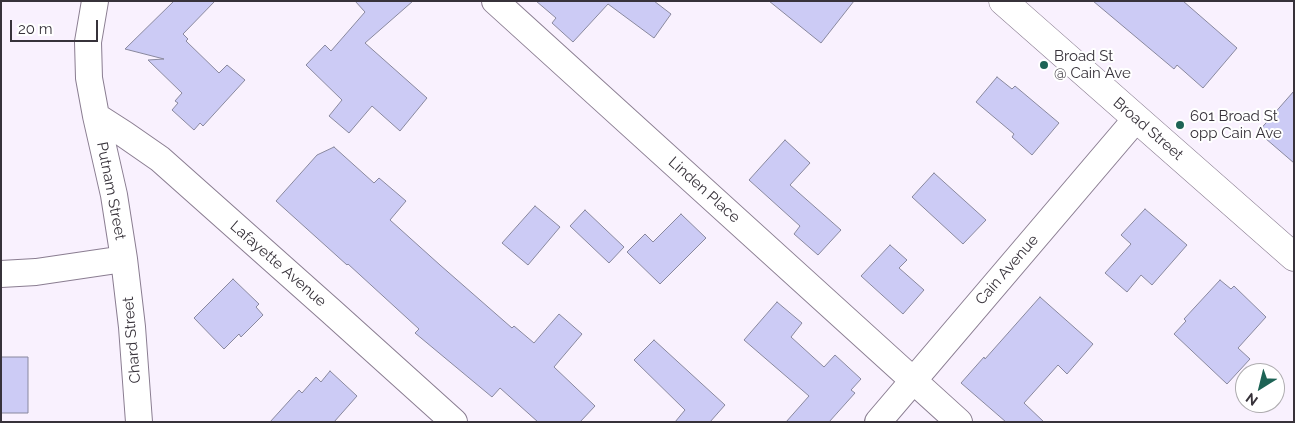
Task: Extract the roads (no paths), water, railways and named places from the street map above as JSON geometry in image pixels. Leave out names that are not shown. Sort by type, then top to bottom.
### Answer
[{"type":"main road","name":"Broad Street","points":[[1002,1],[1294,257]]},
{"type":"street","name":"Putnam Street","points":[[1,274],[36,272],[124,259],[114,195],[89,78],[88,42],[95,1]]},
{"type":"street","name":"Linden Place","points":[[496,1],[959,422]]},
{"type":"street","name":"Lafayette Avenue","points":[[96,116],[160,159],[454,422]]},
{"type":"street","name":"Cain Avenue","points":[[878,422],[1136,119]]},
{"type":"street","name":"Chard Street","points":[[124,259],[132,328],[139,422]]},
{"type":"place","name":"Broad St @ Cain Ave","points":[[1044,65]]},
{"type":"place","name":"601 Broad St opp Cain Ave","points":[[1180,125]]}]
